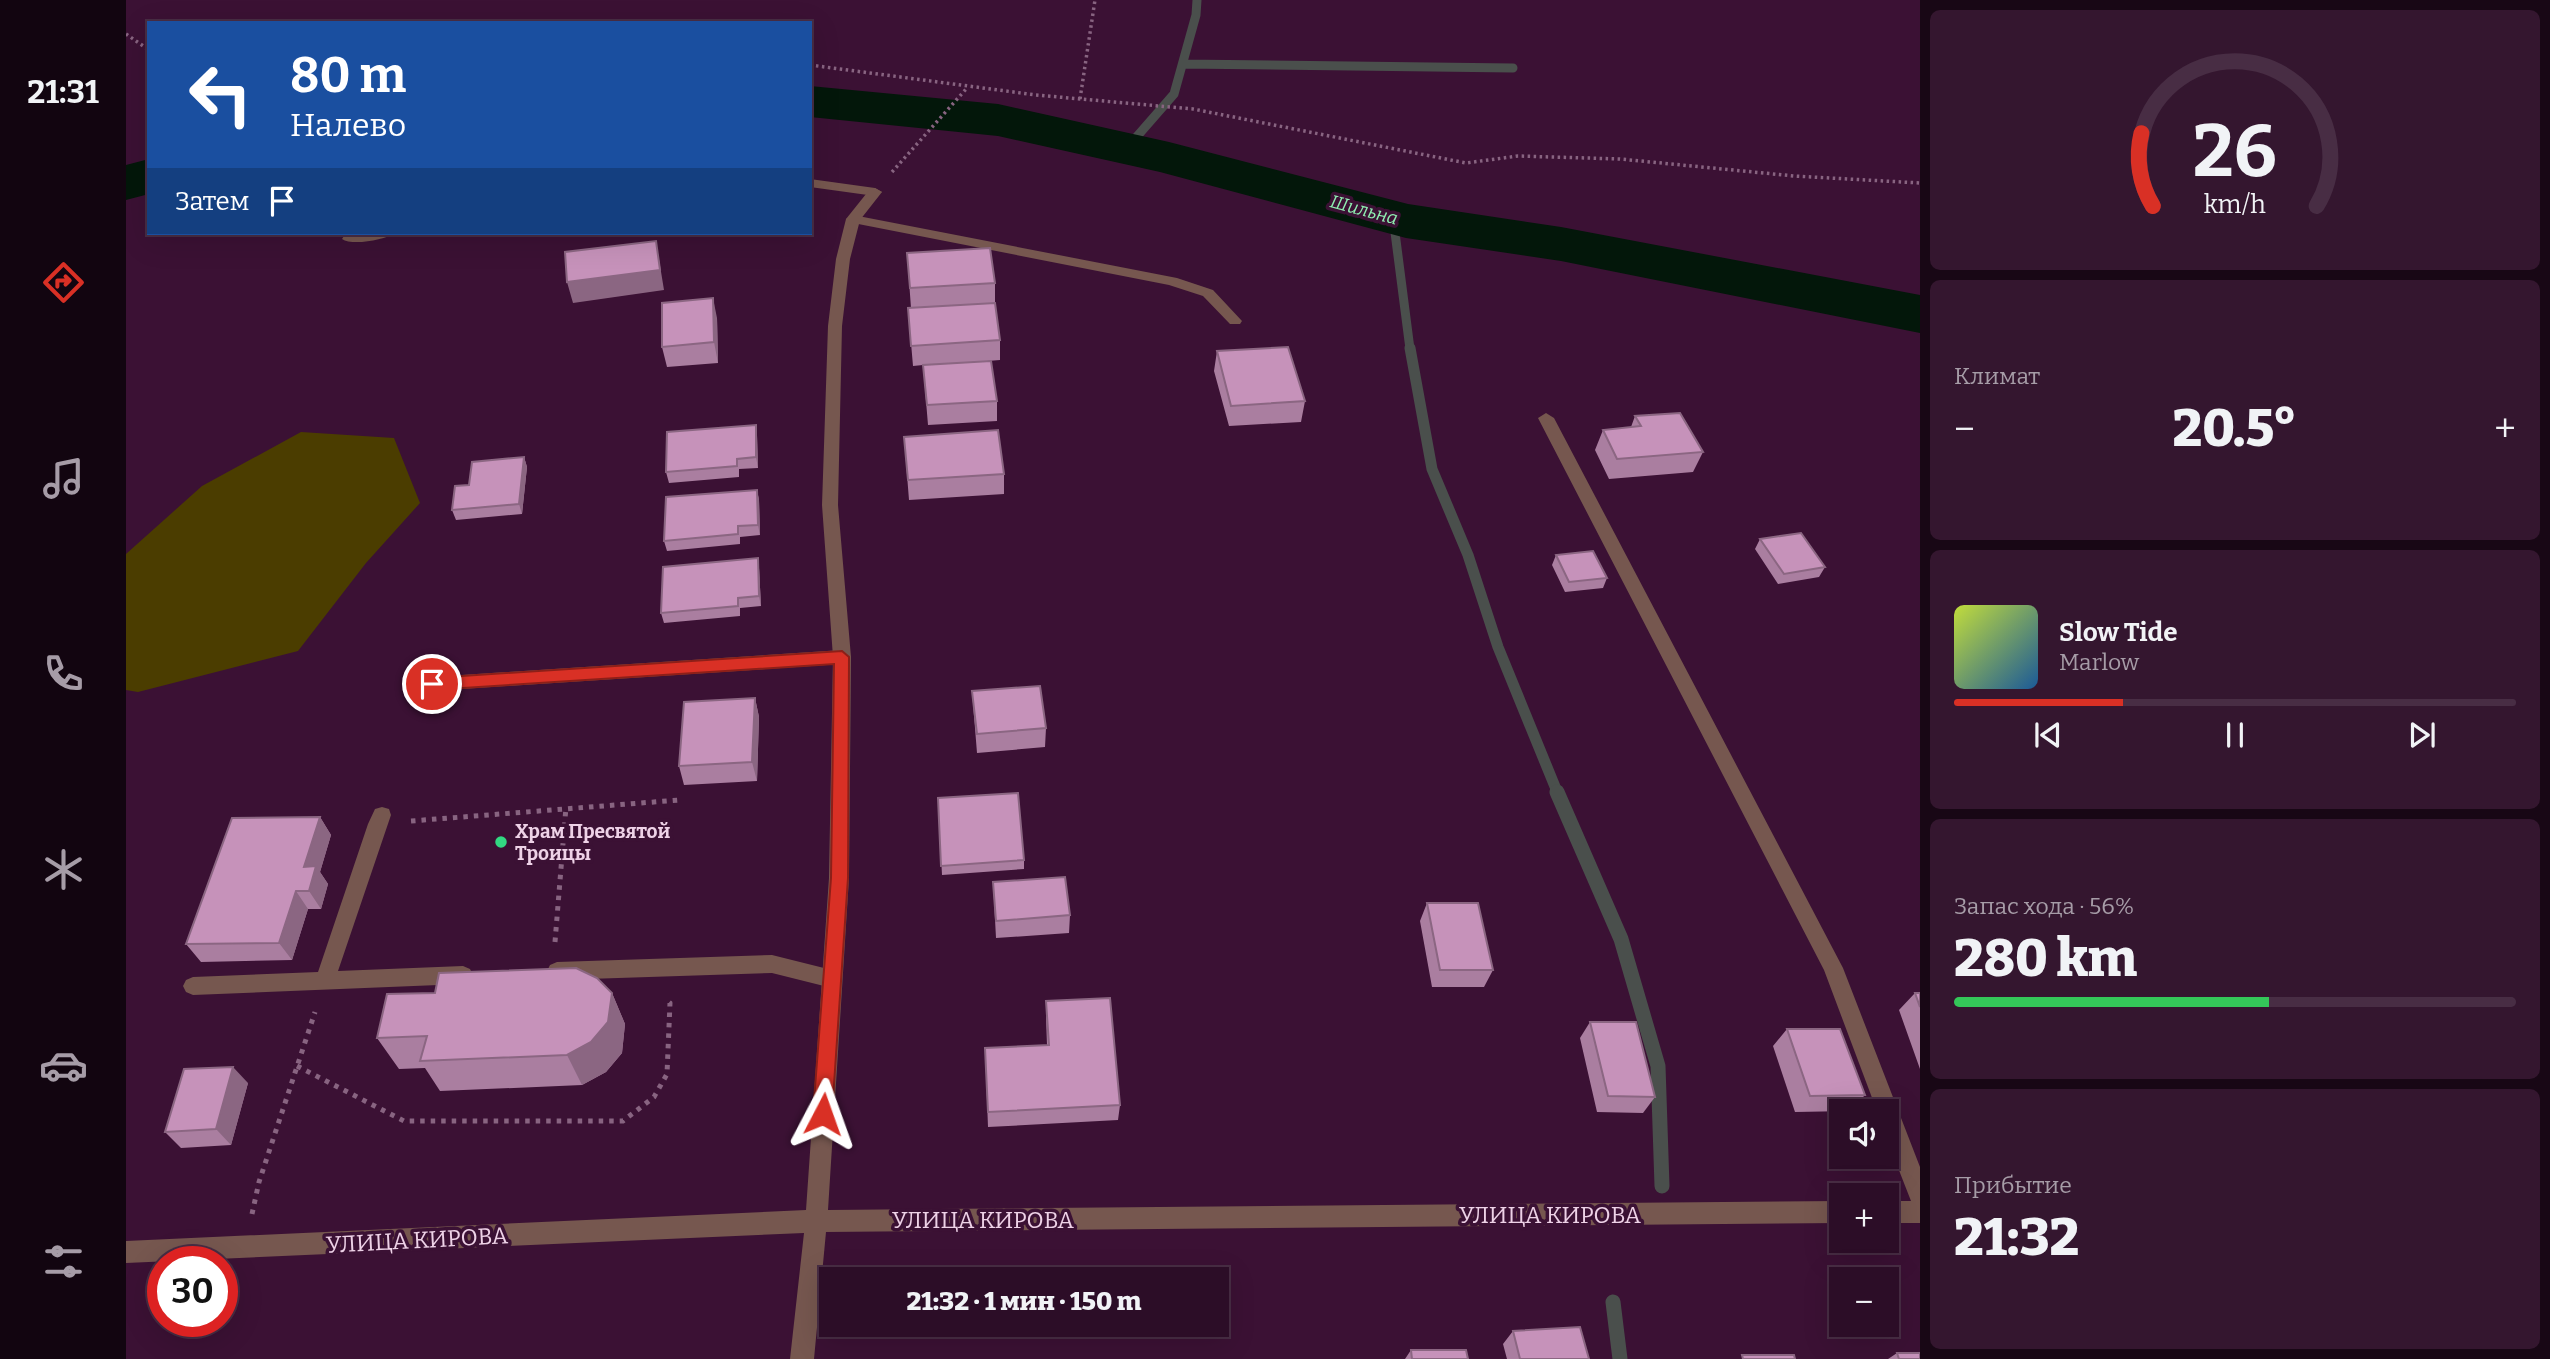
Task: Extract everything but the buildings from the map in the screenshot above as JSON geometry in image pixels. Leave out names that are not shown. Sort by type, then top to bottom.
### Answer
[{"type":"street","points":[[812,183],[875,192]]},
{"type":"street","points":[[802,1359],[816,1221],[839,878],[842,657],[830,505],[835,326],[843,259],[853,219],[875,192]]},
{"type":"street","points":[[853,219],[1172,281],[1208,293],[1235,321]]},
{"type":"street","points":[[349,239],[375,235]]},
{"type":"street","points":[[1546,418],[1833,968],[1920,1196]]},
{"type":"street","points":[[432,684],[842,657]]},
{"type":"street","points":[[325,981],[380,820]]},
{"type":"street","points":[[546,972],[772,964],[832,979]]},
{"type":"street","points":[[192,986],[486,974]]},
{"type":"street","name":"УЛИЦА КИРОВА","points":[[126,1252],[816,1221],[1829,1212]]},
{"type":"street","points":[[1899,1212],[1920,1212]]},
{"type":"path","points":[[1080,99],[1095,0]]},
{"type":"path","points":[[126,34],[147,49]]},
{"type":"path","points":[[812,65],[968,87],[1193,109],[1466,163],[1518,156],[1620,159],[1794,176],[1920,183]]},
{"type":"path","points":[[875,192],[950,104],[968,87]]},
{"type":"path","points":[[380,820],[679,800]]},
{"type":"path","points":[[546,972],[566,807]]},
{"type":"path","points":[[297,1066],[404,1121],[623,1121],[653,1097],[667,1074],[670,1003],[628,968]]},
{"type":"path","points":[[245,1247],[259,1182],[325,981]]},
{"type":"shaded area","points":[[301,432],[394,438],[420,503],[366,563],[298,651],[138,692],[126,690],[126,554],[202,486]]},
{"type":"waterway","points":[[1126,149],[1174,94],[1196,15],[1197,0]]},
{"type":"waterway","points":[[1183,64],[1513,68]]},
{"type":"waterway","name":"Шильна","points":[[812,101],[998,120],[1169,158],[1406,221],[1561,244],[1920,314]]},
{"type":"waterway","name":"Шильна","points":[[126,184],[147,176]]},
{"type":"waterway","points":[[1393,217],[1410,349]]},
{"type":"waterway","points":[[1410,348],[1432,469],[1468,555],[1498,647],[1558,794]]},
{"type":"waterway","points":[[1557,792],[1621,939],[1658,1066],[1662,1186]]},
{"type":"waterway","points":[[1613,1302],[1620,1359]]},
{"type":"place","name":"Храм Пресвятой Троицы","points":[[501,842]]},
{"type":"route","points":[[432,684],[842,657],[839,878],[823,1114]]}]
